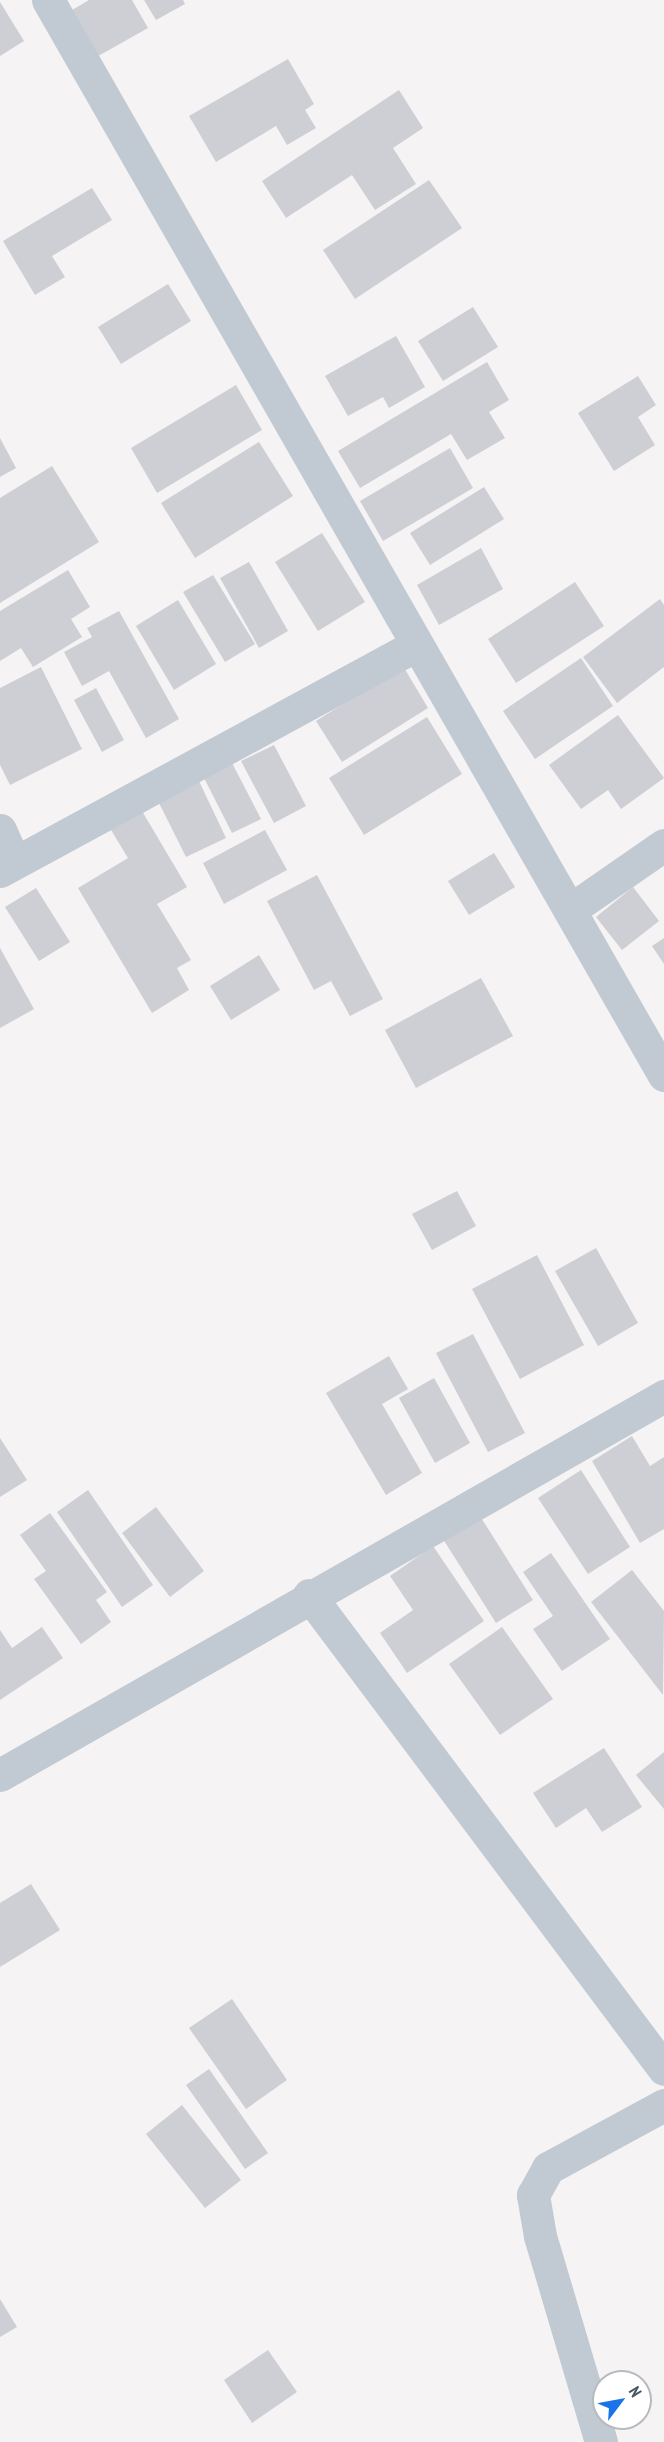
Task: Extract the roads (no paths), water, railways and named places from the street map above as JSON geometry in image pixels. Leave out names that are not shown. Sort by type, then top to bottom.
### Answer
[{"type":"street","points":[[48,0],[664,1075]]},
{"type":"street","points":[[0,830],[7,867],[417,645]]},
{"type":"street","points":[[570,910],[664,845]]},
{"type":"street","points":[[0,1774],[309,1595],[664,1396]]},
{"type":"street","points":[[309,1595],[664,2069]]},
{"type":"street","points":[[601,2442],[540,2236],[533,2194],[548,2168],[664,2104]]}]
